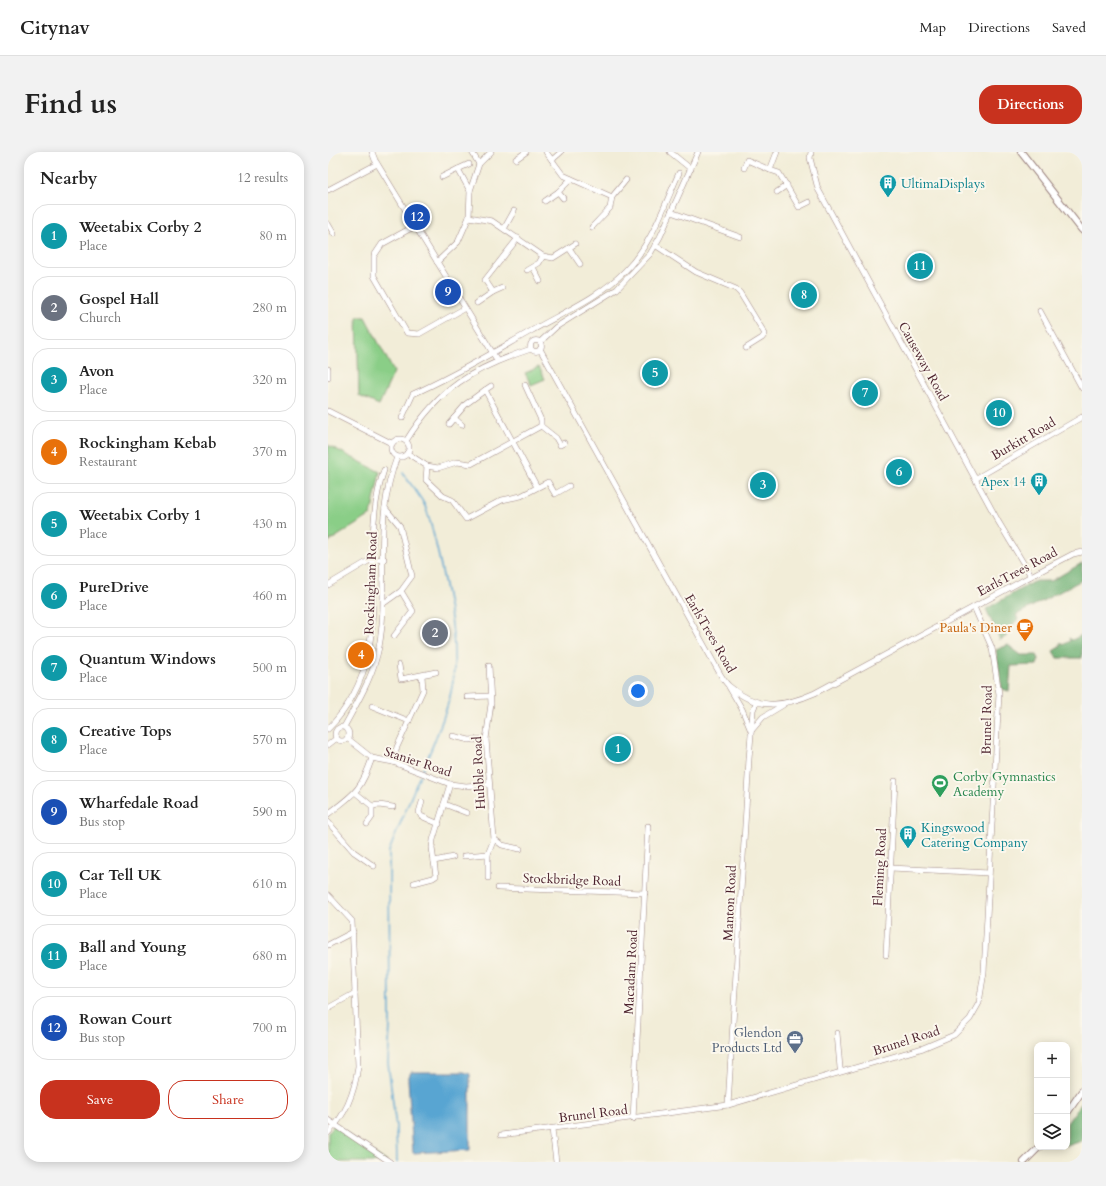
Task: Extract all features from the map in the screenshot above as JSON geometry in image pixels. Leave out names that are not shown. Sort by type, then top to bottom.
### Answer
[{"type":"main road","points":[[1021,152],[1082,230]]},
{"type":"main road","points":[[1070,1109],[1082,1091]]},
{"type":"main road","points":[[1024,1162],[1036,1150]]},
{"type":"street","points":[[372,152],[377,164],[497,360]]},
{"type":"street","points":[[472,152],[479,164]]},
{"type":"street","points":[[437,262],[458,242],[469,217],[470,191],[479,164],[491,152]]},
{"type":"street","points":[[516,159],[526,152]]},
{"type":"street","points":[[546,152],[563,175],[612,197]]},
{"type":"street","points":[[552,160],[561,152]]},
{"type":"street","points":[[670,152],[691,169]]},
{"type":"street","points":[[406,441],[428,409],[447,390],[482,367],[497,360],[531,349],[535,352],[540,349],[540,342],[556,327],[617,289],[631,276],[655,245],[698,152]]},
{"type":"street","points":[[770,170],[777,152]]},
{"type":"street","name":"Causeway Road","points":[[811,152],[810,158],[818,189],[975,479],[1031,576]]},
{"type":"street","points":[[744,168],[748,160],[779,173],[799,207],[809,202]]},
{"type":"street","points":[[328,190],[377,164]]},
{"type":"street","points":[[442,177],[469,164]]},
{"type":"street","points":[[458,169],[470,191]]},
{"type":"street","points":[[402,418],[413,394],[445,380],[602,290],[626,271],[651,235],[679,173]]},
{"type":"street","points":[[545,201],[558,192],[571,179]]},
{"type":"street","points":[[596,226],[610,208],[612,197],[626,180]]},
{"type":"street","points":[[777,192],[787,185]]},
{"type":"street","points":[[558,192],[563,198]]},
{"type":"street","points":[[504,229],[514,211]]},
{"type":"street","points":[[671,212],[740,237]]},
{"type":"street","points":[[469,217],[492,221],[543,256],[553,258],[574,244]]},
{"type":"street","points":[[415,226],[382,244],[374,256],[374,276],[407,333],[419,334],[465,308]]},
{"type":"street","points":[[329,227],[334,234]]},
{"type":"street","points":[[493,292],[485,280],[518,238]]},
{"type":"street","points":[[655,245],[696,272],[740,292],[765,334],[762,338],[746,348]]},
{"type":"street","points":[[569,248],[580,264]]},
{"type":"street","points":[[527,270],[539,263],[543,256]]},
{"type":"street","points":[[533,267],[540,281]]},
{"type":"street","points":[[477,303],[493,292],[502,288]]},
{"type":"street","points":[[1040,311],[1082,388]]},
{"type":"street","points":[[531,349],[530,345],[533,341],[537,340],[540,342]]},
{"type":"street","name":"EarlsTrees Road","points":[[540,349],[728,686],[756,703],[783,705],[815,693],[974,606],[1073,554],[1082,552]]},
{"type":"street","points":[[328,369],[328,378]]},
{"type":"street","points":[[525,385],[541,420],[541,426]]},
{"type":"street","points":[[449,424],[466,404],[492,386]]},
{"type":"street","points":[[485,390],[537,487]]},
{"type":"street","points":[[328,411],[391,443]]},
{"type":"street","name":"Burkitt Road","points":[[975,479],[1082,417]]},
{"type":"street","points":[[454,418],[462,425]]},
{"type":"street","points":[[407,454],[427,466],[438,468],[457,462],[471,464],[541,426]]},
{"type":"street","points":[[541,426],[556,438],[560,445]]},
{"type":"street","points":[[399,438],[406,441],[409,446],[407,454],[402,457],[397,457],[392,453],[391,443],[399,438]]},
{"type":"street","name":"Rockingham Road","points":[[344,727],[367,684],[379,646],[384,603],[385,508],[391,475],[397,457]]},
{"type":"street","points":[[427,466],[426,480],[443,496],[452,500],[466,519],[502,500],[521,496],[548,482],[555,494],[569,486]]},
{"type":"street","points":[[336,730],[329,726],[347,705],[359,681],[371,640],[375,503],[384,470]]},
{"type":"street","points":[[384,603],[402,592],[412,576],[400,526],[385,508]]},
{"type":"street","points":[[328,585],[374,559],[384,559]]},
{"type":"street","points":[[394,636],[413,611],[402,592]]},
{"type":"street","name":"Brunel Road","points":[[501,1135],[633,1119],[728,1105],[930,1046],[954,1035],[970,1019],[979,1004],[984,972],[1000,694],[992,648],[974,606]]},
{"type":"street","points":[[399,665],[401,679],[436,672]]},
{"type":"street","name":"Hubble Road","points":[[488,878],[488,854],[494,839],[486,739],[490,696],[489,666]]},
{"type":"street","points":[[394,762],[397,747],[423,690],[422,676]]},
{"type":"street","points":[[359,681],[367,684]]},
{"type":"street","points":[[728,686],[742,709],[751,731],[763,717],[783,705]]},
{"type":"street","points":[[467,697],[490,696]]},
{"type":"street","name":"Manton Road","points":[[728,1105],[751,731],[753,710],[756,703]]},
{"type":"street","points":[[372,706],[408,721]]},
{"type":"street","points":[[336,730],[340,727],[344,727],[348,732],[347,738],[342,740],[337,738]]},
{"type":"street","points":[[336,730],[335,734],[337,738]]},
{"type":"street","points":[[453,736],[469,740],[486,739]]},
{"type":"street","points":[[328,745],[337,738]]},
{"type":"street","name":"Stanier Road","points":[[347,738],[372,758],[394,762],[450,784],[466,786],[489,784]]},
{"type":"street","points":[[328,814],[356,793],[366,776],[372,758]]},
{"type":"street","name":"Fleming Road","points":[[886,955],[895,781]]},
{"type":"street","points":[[414,883],[436,876],[433,840],[450,784]]},
{"type":"street","points":[[356,793],[372,806],[378,805],[393,807]]},
{"type":"street","points":[[422,802],[419,812],[421,816],[438,824]]},
{"type":"street","points":[[444,804],[467,813]]},
{"type":"street","points":[[367,824],[372,816],[372,806]]},
{"type":"street","points":[[328,822],[354,852],[374,866]]},
{"type":"street","name":"Macadam Road","points":[[633,1119],[648,826]]},
{"type":"street","points":[[494,839],[502,845],[520,849]]},
{"type":"street","points":[[464,856],[488,854]]},
{"type":"street","points":[[434,861],[453,857]]},
{"type":"street","points":[[891,868],[989,873]]},
{"type":"street","name":"Stockbridge Road","points":[[498,888],[645,893]]},
{"type":"street","points":[[328,896],[349,916],[352,921],[358,1066],[356,1080],[346,1107],[328,1133]]},
{"type":"street","points":[[328,945],[353,932]]},
{"type":"street","points":[[328,1008],[355,993]]},
{"type":"street","points":[[837,1033],[841,1072]]},
{"type":"street","points":[[328,1120],[390,1162]]},
{"type":"street","points":[[552,1129],[556,1162]]},
{"type":"green space","points":[[357,317],[365,317],[394,372],[379,405],[359,396]]},
{"type":"green space","points":[[539,367],[545,379],[531,385],[525,373]]},
{"type":"green space","points":[[328,445],[380,472],[371,515],[328,542]]},
{"type":"green space","points":[[1082,563],[1082,580],[1016,615],[1018,619],[1011,627],[1007,636],[1000,640],[986,609],[1031,583],[1036,581],[1051,581]]},
{"type":"green space","points":[[1082,635],[1082,658],[1057,658],[1053,651],[1061,646],[1061,642],[1063,645],[1070,641],[1069,638],[1072,640]]},
{"type":"green space","points":[[1008,645],[1021,655],[1037,655],[1039,659],[1037,665],[1011,666],[1009,691],[1002,689],[996,650]]},
{"type":"green space","points":[[1082,1102],[1082,1141],[1070,1145],[1070,1119]]},
{"type":"green space","points":[[334,1125],[387,1162],[328,1162],[328,1133]]},
{"type":"water","points":[[411,1072],[464,1072],[470,1074],[470,1150],[413,1153],[408,1079]]},
{"type":"waterway","points":[[403,473],[423,502],[429,517],[446,588],[454,646],[453,683],[449,700],[422,771]]},
{"type":"waterway","points":[[397,1162],[396,1127],[388,1063],[390,1025],[389,851],[420,775]]},
{"type":"place","name":"UltimaDisplays","points":[[888,198]]},
{"type":"place","name":"Rowan Court","points":[[417,217]]},
{"type":"place","name":"Ball and Young","points":[[920,266]]},
{"type":"place","name":"Wharfedale Road","points":[[448,292]]},
{"type":"place","name":"Creative Tops","points":[[804,295]]},
{"type":"place","name":"Weetabix Corby 1","points":[[655,373]]},
{"type":"place","name":"Quantum Windows","points":[[865,393]]},
{"type":"place","name":"Car Tell UK","points":[[999,413]]},
{"type":"place","name":"PureDrive","points":[[899,472]]},
{"type":"place","name":"Avon","points":[[763,485]]},
{"type":"place","name":"Apex 14","points":[[1039,496]]},
{"type":"place","name":"Gospel Hall","points":[[435,633]]},
{"type":"place","name":"Paula's Diner","points":[[1025,642]]},
{"type":"place","name":"Rockingham Kebab","points":[[361,655]]},
{"type":"place","name":"Weetabix Corby 2","points":[[618,749]]},
{"type":"place","name":"Corby Gymnastics Academy","points":[[940,798]]},
{"type":"place","name":"Kingswood Catering Company","points":[[908,849]]},
{"type":"place","name":"Glendon Products Ltd","points":[[795,1054]]}]
